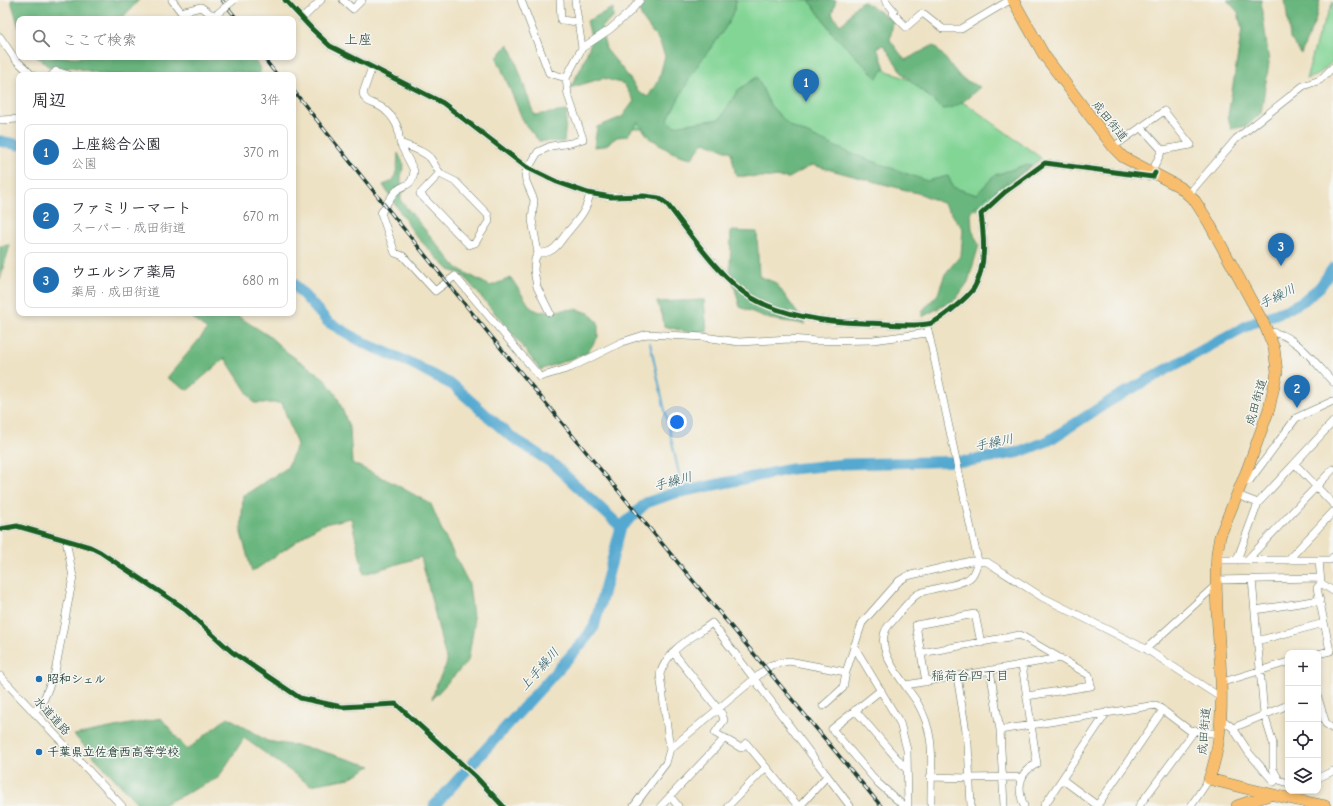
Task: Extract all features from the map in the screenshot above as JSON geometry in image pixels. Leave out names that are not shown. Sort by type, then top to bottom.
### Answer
[{"type":"highway","name":"成田街道","points":[[1011,0],[1044,55],[1112,147],[1123,157],[1180,187],[1195,201],[1208,221],[1266,329],[1277,360],[1276,385],[1269,409],[1242,483],[1220,536],[1216,560],[1220,718],[1215,762],[1209,779]]},
{"type":"highway","points":[[1209,779],[1268,795],[1288,797],[1325,806]]},
{"type":"highway","points":[[1237,806],[1268,795]]},
{"type":"street","points":[[172,0],[181,12],[201,7],[211,14],[216,14],[234,0]]},
{"type":"street","points":[[285,0],[330,46],[443,103],[528,168],[557,182],[590,193],[611,197],[644,196],[658,198],[667,204],[722,273],[737,287],[752,298],[776,309],[822,320],[928,324],[953,308],[974,287],[984,252],[985,241],[981,214],[1005,192],[1045,164],[1153,177],[1153,172],[1162,150]]},
{"type":"street","points":[[302,19],[321,0]]},
{"type":"street","points":[[343,0],[353,9],[362,0]]},
{"type":"street","points":[[521,0],[549,73],[566,78]]},
{"type":"street","points":[[560,0],[561,20],[578,22]]},
{"type":"street","points":[[576,0],[582,48]]},
{"type":"street","points":[[550,313],[538,287],[534,270],[535,259],[538,253],[532,220],[534,200],[526,181],[528,168],[538,152],[551,146],[571,143],[583,139],[570,102],[566,78],[582,48],[609,30],[631,11],[640,0]]},
{"type":"street","points":[[886,0],[894,11],[893,13],[906,27],[921,14],[924,14],[943,29],[961,29],[1011,0]]},
{"type":"street","points":[[0,37],[16,60]]},
{"type":"street","points":[[16,60],[29,72]]},
{"type":"street","points":[[372,67],[363,93],[364,97],[370,103],[378,105],[387,112],[397,124],[400,143],[412,165],[413,176],[407,186],[396,191],[381,213],[395,253],[403,256],[435,291],[456,276],[540,377],[570,368],[622,342],[647,334],[660,333],[739,342],[789,339],[817,341],[873,340],[928,333]]},
{"type":"street","points":[[1188,195],[1236,138],[1303,86],[1320,80],[1333,67]]},
{"type":"street","points":[[1112,147],[1164,111],[1191,145],[1162,150]]},
{"type":"street","points":[[0,120],[16,119]]},
{"type":"street","points":[[1141,127],[1162,150]]},
{"type":"street","points":[[400,143],[414,148],[430,158],[440,173],[456,182],[488,215],[489,221],[475,243],[469,245],[420,194],[440,173]]},
{"type":"street","points":[[538,253],[551,251],[555,248],[576,223],[586,208],[590,193]]},
{"type":"street","points":[[928,324],[928,333],[978,561],[974,572],[969,579],[928,590],[916,595],[887,627],[882,644],[885,653],[917,703],[930,735],[932,747],[930,776],[932,806]]},
{"type":"street","points":[[1266,329],[1279,332],[1290,340],[1333,382]]},
{"type":"street","points":[[1242,483],[1250,480],[1296,418],[1333,400]]},
{"type":"street","points":[[1237,560],[1258,503],[1333,422]]},
{"type":"street","points":[[1294,464],[1333,504]]},
{"type":"street","points":[[1247,560],[1333,469]]},
{"type":"street","points":[[1237,495],[1258,503]]},
{"type":"street","points":[[1288,560],[1333,512]]},
{"type":"street","points":[[0,529],[17,526],[90,547],[100,552],[181,606],[232,652],[300,698],[342,707],[396,704],[470,772],[503,806]]},
{"type":"street","points":[[34,713],[44,699],[55,672],[73,577],[66,540]]},
{"type":"street","points":[[1216,560],[1330,560],[1333,557]]},
{"type":"street","points":[[1319,560],[1321,581],[1318,588],[1331,652],[1321,654]]},
{"type":"street","points":[[823,706],[843,688],[846,672],[862,623],[899,581],[907,576],[971,561],[987,562],[1042,597],[1146,649],[1220,697]]},
{"type":"street","points":[[1146,649],[1216,582],[1252,579],[1321,581],[1333,591]]},
{"type":"street","points":[[1252,579],[1264,714],[1273,744],[1273,769],[1276,781],[1268,795]]},
{"type":"street","points":[[1254,610],[1320,600]]},
{"type":"street","points":[[926,682],[916,625],[975,614],[980,642]]},
{"type":"street","points":[[634,806],[666,763],[670,748],[660,674],[663,665],[680,644],[695,636],[712,623],[850,806]]},
{"type":"street","points":[[1257,641],[1324,623]]},
{"type":"street","points":[[921,653],[1020,635],[1089,675],[1091,686],[1027,696]]},
{"type":"street","points":[[854,646],[897,715],[902,728],[907,750],[908,806]]},
{"type":"street","points":[[673,652],[722,714],[724,720],[715,733],[740,748],[746,743],[799,806],[827,776]]},
{"type":"street","points":[[906,685],[1060,658]]},
{"type":"street","points":[[670,748],[771,665],[782,662],[818,665],[846,672]]},
{"type":"street","points":[[1220,683],[1285,663]]},
{"type":"street","points":[[1022,665],[1037,764],[1028,768],[1022,777],[1020,796],[1024,806]]},
{"type":"street","points":[[990,670],[1000,730],[1004,806]]},
{"type":"street","name":"水道道路","points":[[0,676],[122,806]]},
{"type":"street","points":[[957,676],[968,744],[970,806]]},
{"type":"street","points":[[881,690],[833,727],[833,732],[882,787],[904,806]]},
{"type":"street","points":[[1000,730],[1156,705],[1189,730],[1218,734]]},
{"type":"street","points":[[1233,728],[1285,705]]},
{"type":"street","points":[[1321,708],[1326,724],[1333,729]]},
{"type":"street","points":[[855,710],[908,770]]},
{"type":"street","points":[[1063,780],[1098,806],[1164,710]]},
{"type":"street","points":[[1044,806],[1108,712]]},
{"type":"street","points":[[1220,718],[1233,728],[1249,753],[1276,781],[1285,782]]},
{"type":"street","points":[[1139,806],[1195,730]]},
{"type":"street","points":[[661,806],[725,738]]},
{"type":"street","points":[[728,806],[766,767]]},
{"type":"street","points":[[1321,777],[1333,771]]},
{"type":"street","points":[[930,776],[969,778],[1022,777]]},
{"type":"street","points":[[1191,806],[1209,779]]},
{"type":"street","points":[[1196,806],[1209,779]]},
{"type":"street","points":[[670,796],[678,806]]},
{"type":"green space","points":[[11,0],[139,0],[124,16],[16,16],[16,18]]},
{"type":"green space","points":[[635,0],[736,0],[732,16],[696,68],[668,119],[673,126],[720,119],[738,90],[757,77],[770,105],[790,126],[850,153],[927,181],[948,176],[953,187],[977,194],[995,175],[1025,165],[1031,166],[980,202],[971,212],[972,230],[979,245],[968,282],[956,299],[922,317],[922,311],[938,294],[945,274],[961,255],[963,229],[944,204],[921,194],[812,165],[789,178],[736,176],[731,152],[704,142],[692,158],[676,154],[649,136],[638,122],[627,136],[617,137],[605,146],[594,147],[597,127],[622,117],[634,101],[624,84],[603,78],[570,88],[582,66],[592,40],[587,21],[613,8],[613,18],[601,27],[606,49],[639,92],[648,97],[659,79],[665,56],[659,41],[642,18]]},
{"type":"green space","points":[[640,0],[820,0],[870,64],[952,97],[971,107],[1041,158],[977,210],[809,146],[720,132],[676,149],[650,139],[642,128],[633,128],[684,53]]},
{"type":"green space","points":[[809,0],[836,0],[832,14],[840,25],[847,19],[855,7],[863,1],[893,21],[890,40],[905,60],[932,46],[936,47],[961,78],[980,87],[959,104],[943,109],[902,73],[884,45],[877,47],[885,68],[877,78],[834,35]]},
{"type":"green space","points":[[1227,0],[1261,0],[1269,63],[1261,113],[1247,126],[1231,129],[1228,116],[1242,29],[1238,12]]},
{"type":"green space","points":[[1285,0],[1320,0],[1315,21],[1301,54],[1290,38]]},
{"type":"green space","points":[[1333,2],[1333,61],[1318,75],[1306,79],[1318,36]]},
{"type":"green space","points":[[508,44],[513,53],[534,115],[567,111],[564,142],[539,141],[524,123],[497,58]]},
{"type":"green space","points":[[41,60],[254,60],[261,69],[260,72],[93,72],[72,67],[55,72]]},
{"type":"green space","points":[[398,153],[404,165],[401,176],[401,201],[457,268],[490,286],[511,278],[531,308],[540,312],[575,309],[589,313],[598,322],[598,337],[587,353],[540,370],[520,343],[462,274],[449,270],[415,235],[383,185],[393,181],[397,169]]},
{"type":"green space","points":[[731,231],[757,232],[759,276],[776,283],[805,324],[770,319],[740,307],[730,271]]},
{"type":"green space","points":[[10,245],[0,279],[0,246]]},
{"type":"green space","points":[[704,300],[707,332],[687,332],[664,326],[662,314],[657,302]]},
{"type":"green space","points":[[191,316],[238,316],[269,336],[288,353],[324,378],[337,396],[350,429],[352,463],[431,504],[442,531],[469,584],[474,625],[468,661],[432,699],[437,683],[447,663],[421,557],[364,574],[351,518],[320,525],[252,572],[241,533],[243,496],[287,468],[297,445],[282,403],[254,403],[225,358],[188,390],[167,378],[207,330]]},
{"type":"green space","points":[[228,717],[267,741],[314,749],[371,766],[350,778],[310,785],[244,738],[218,778],[160,806],[140,806],[74,735],[161,718],[187,750]]},
{"type":"waterway","points":[[0,141],[16,144]]},
{"type":"waterway","name":"手繰川","points":[[621,527],[646,503],[671,494],[791,469],[845,464],[969,461],[1020,452],[1048,441],[1113,399],[1254,322],[1286,310],[1303,301],[1320,287],[1333,268]]},
{"type":"waterway","points":[[296,286],[328,322],[364,343],[413,364],[454,386],[509,435],[553,464],[621,527]]},
{"type":"waterway","points":[[650,343],[683,492]]},
{"type":"waterway","name":"上手繰川","points":[[434,806],[582,643],[594,627],[621,527]]},
{"type":"railway","points":[[222,0],[235,16]]},
{"type":"railway","points":[[265,60],[275,72]]},
{"type":"railway","points":[[296,94],[438,271],[658,539],[881,806]]},
{"type":"cycle path","points":[[285,0],[330,46],[443,103],[526,167],[557,182],[588,193],[611,197],[644,196],[659,198],[667,204],[717,268],[740,290],[752,298],[778,310],[820,320],[919,325],[930,324],[939,319],[972,291],[978,279],[984,251],[981,214],[1005,192],[1045,163],[1153,177],[1155,173]]},
{"type":"cycle path","points":[[0,529],[17,526],[90,547],[100,552],[181,606],[232,652],[300,698],[342,707],[396,704],[475,776],[503,806]]},
{"type":"place","name":"上座総合公園","points":[[806,102]]},
{"type":"place","name":"ウエルシア薬局","points":[[1281,266]]},
{"type":"place","name":"ファミリーマート","points":[[1297,408]]},
{"type":"place","name":"昭和シェル","points":[[39,679]]},
{"type":"place","name":"千葉県立佐倉西高等学校","points":[[39,752]]},
{"type":"district","name":"上座","points":[[358,39]]},
{"type":"district","name":"稲荷台四丁目","points":[[970,675]]}]
